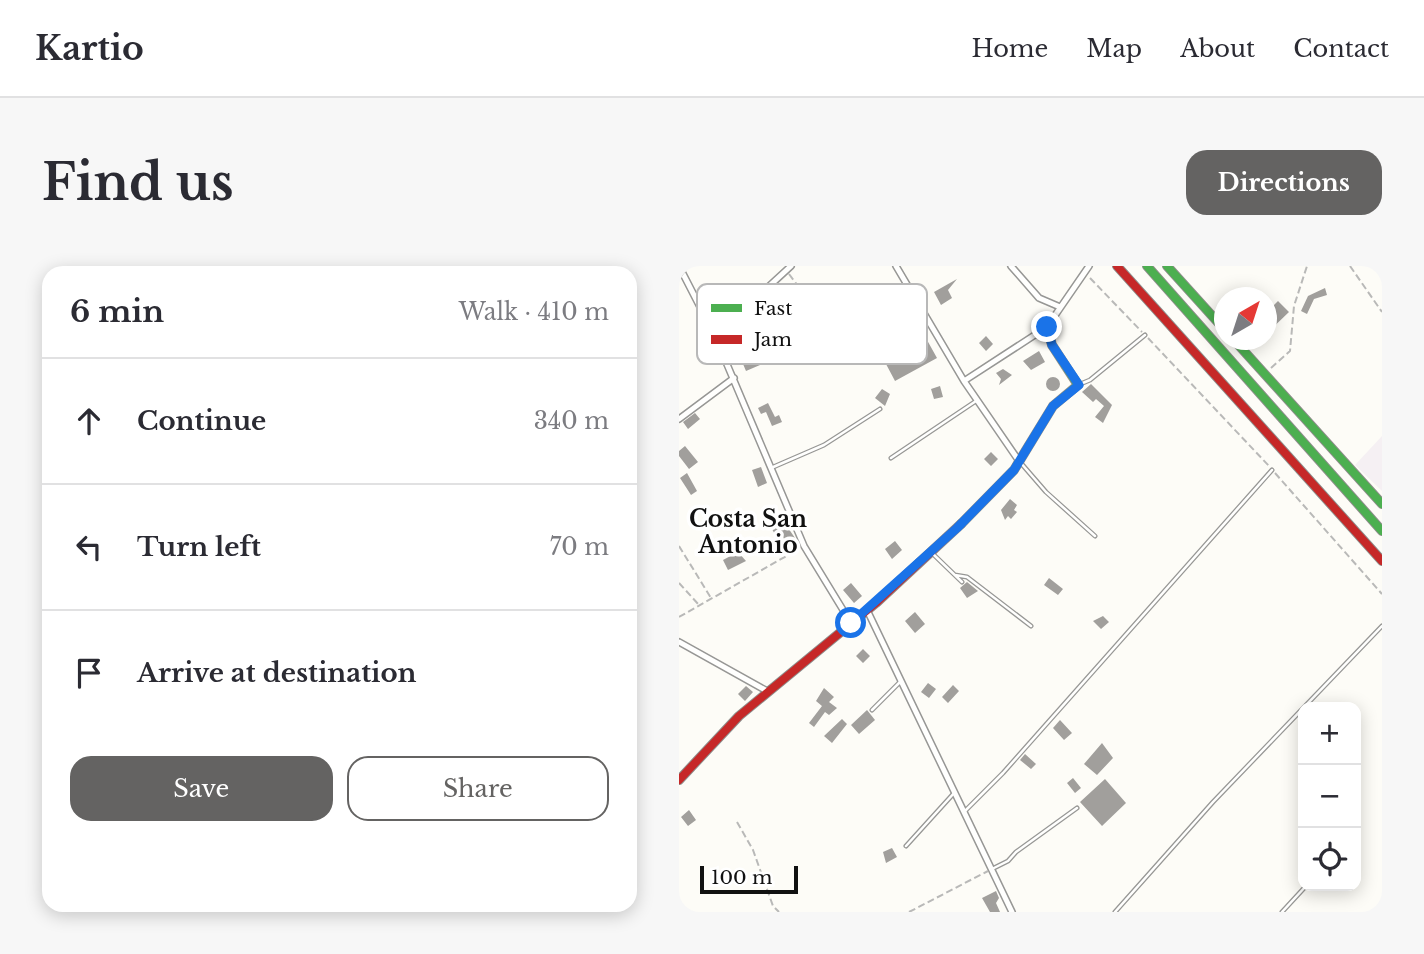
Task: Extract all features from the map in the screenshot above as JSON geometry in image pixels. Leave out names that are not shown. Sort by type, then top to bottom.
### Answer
[{"type":"main road","points":[[1117,266],[1382,561]]},
{"type":"main road","points":[[1147,266],[1382,531]]},
{"type":"main road","points":[[1167,266],[1214,318]]},
{"type":"main road","points":[[679,780],[711,743],[767,691],[867,610],[1004,481],[1020,461],[1053,406],[1079,385],[1052,345],[1047,327]]},
{"type":"main road","points":[[1243,350],[1382,504]]},
{"type":"street","points":[[679,266],[697,301]]},
{"type":"street","points":[[896,266],[907,284]]},
{"type":"street","points":[[1011,266],[1039,298],[1060,307]]},
{"type":"street","points":[[964,381],[1047,327],[1089,266]]},
{"type":"street","points":[[772,284],[789,268]]},
{"type":"street","points":[[927,318],[964,381],[1020,461]]},
{"type":"street","points":[[728,364],[804,546],[851,623]]},
{"type":"street","points":[[679,418],[734,378]]},
{"type":"street","points":[[867,610],[1013,912]]},
{"type":"street","points":[[679,642],[767,691]]},
{"type":"lane","points":[[1079,385],[1090,380],[1145,335]]},
{"type":"lane","points":[[891,458],[977,400]]},
{"type":"lane","points":[[771,468],[824,445],[880,409]]},
{"type":"lane","points":[[1020,461],[1046,492],[1095,536]]},
{"type":"lane","points":[[964,812],[1003,774],[1272,470]]},
{"type":"lane","points":[[930,552],[962,582]]},
{"type":"lane","points":[[955,575],[967,577],[1031,626]]},
{"type":"lane","points":[[1115,912],[1213,802],[1382,626]]},
{"type":"lane","points":[[872,710],[901,681]]},
{"type":"lane","points":[[906,846],[955,792]]},
{"type":"lane","points":[[992,869],[1008,861],[1016,852],[1051,830],[1077,808]]},
{"type":"lane","points":[[1282,912],[1301,891]]},
{"type":"path","points":[[1265,374],[1290,351],[1294,306],[1307,266]]},
{"type":"path","points":[[1350,266],[1382,312]]},
{"type":"path","points":[[1084,272],[1272,470],[1382,594]]},
{"type":"path","points":[[679,546],[712,599]]},
{"type":"path","points":[[679,617],[804,546]]},
{"type":"path","points":[[679,583],[699,606]]},
{"type":"path","points":[[737,822],[753,850],[773,905],[779,912]]},
{"type":"path","points":[[909,912],[992,869]]},
{"type":"shaded area","points":[[1382,436],[1382,491],[1355,465]]},
{"type":"building","points":[[957,279],[948,290],[952,298],[941,305],[934,292]]},
{"type":"building","points":[[1325,288],[1327,295],[1314,299],[1307,314],[1301,311],[1308,296]]},
{"type":"building","points":[[1277,302],[1289,312],[1277,323]]},
{"type":"building","points":[[986,336],[993,344],[986,351],[979,343]]},
{"type":"building","points":[[927,340],[937,358],[927,363]]},
{"type":"building","points":[[1039,351],[1045,362],[1031,370],[1023,361]]},
{"type":"building","points":[[743,364],[760,365],[746,371]]},
{"type":"building","points":[[886,364],[926,364],[895,381]]},
{"type":"building","points":[[1003,369],[1012,375],[999,385],[1001,379],[996,373]]},
{"type":"building","points":[[1053,377],[1058,379],[1058,389],[1053,391],[1048,389],[1046,384],[1048,379]]},
{"type":"building","points":[[1091,384],[1112,405],[1103,423],[1095,417],[1104,406],[1096,399],[1093,402],[1082,392]]},
{"type":"building","points":[[940,386],[943,397],[934,399],[931,389]]},
{"type":"building","points":[[882,389],[890,394],[885,406],[875,398]]},
{"type":"building","points":[[768,403],[775,417],[779,415],[782,422],[772,426],[766,412],[761,414],[758,408]]},
{"type":"building","points":[[695,413],[700,419],[688,429],[683,422]]},
{"type":"building","points":[[685,446],[698,462],[689,469],[679,456],[679,451]]},
{"type":"building","points":[[991,452],[998,459],[991,466],[984,459]]},
{"type":"building","points":[[761,467],[767,483],[758,487],[752,470]]},
{"type":"building","points":[[687,473],[697,491],[691,495],[680,478]]},
{"type":"building","points":[[1010,499],[1017,505],[1014,510],[1017,512],[1011,519],[1008,516],[1005,520],[1001,510]]},
{"type":"building","points":[[784,522],[795,538],[797,543],[794,545],[792,542],[786,544],[782,534],[777,538],[772,529]]},
{"type":"building","points":[[895,541],[902,550],[892,559],[885,549]]},
{"type":"building","points":[[738,552],[746,561],[728,570],[723,560]]},
{"type":"building","points":[[1049,578],[1063,589],[1058,595],[1044,585]]},
{"type":"building","points":[[967,582],[978,591],[967,598],[960,588]]},
{"type":"building","points":[[851,583],[862,596],[854,603],[843,590]]},
{"type":"building","points":[[915,612],[925,624],[915,633],[905,621]]},
{"type":"building","points":[[1103,616],[1109,622],[1101,629],[1093,621]]},
{"type":"building","points":[[863,649],[870,656],[863,663],[856,656]]},
{"type":"building","points":[[928,683],[936,689],[929,698],[921,692]]},
{"type":"building","points":[[953,685],[959,691],[948,703],[942,697]]},
{"type":"building","points":[[746,686],[753,692],[745,701],[738,694]]},
{"type":"building","points":[[824,688],[834,697],[829,702],[837,708],[829,715],[825,712],[814,727],[809,723],[822,706],[816,701]]},
{"type":"building","points":[[867,710],[875,720],[859,734],[851,725]]},
{"type":"building","points":[[842,719],[847,724],[832,743],[824,736]]},
{"type":"building","points":[[1060,720],[1072,733],[1064,740],[1053,728]]},
{"type":"building","points":[[1102,743],[1113,758],[1097,775],[1084,764]]},
{"type":"building","points":[[1025,754],[1036,764],[1031,769],[1020,760]]},
{"type":"building","points":[[1073,778],[1081,788],[1075,793],[1067,783]]},
{"type":"building","points":[[1105,779],[1126,803],[1102,826],[1080,802]]},
{"type":"building","points":[[689,810],[696,820],[688,826],[681,817]]},
{"type":"building","points":[[892,848],[897,857],[886,863],[883,852]]},
{"type":"building","points":[[996,891],[999,898],[996,903],[1000,912],[990,912],[982,898]]},
{"type":"traffic: fast","points":[[1147,266],[1382,531]]},
{"type":"traffic: fast","points":[[1167,266],[1214,318]]},
{"type":"traffic: fast","points":[[961,524],[1014,470],[1053,406],[1078,385],[1052,345],[1047,327]]},
{"type":"traffic: fast","points":[[1243,350],[1382,504]]},
{"type":"traffic: jam","points":[[1117,266],[1382,561]]},
{"type":"traffic: jam","points":[[679,780],[739,716],[876,603],[961,524]]},
{"type":"district","name":"Costa San Antonio","points":[[748,532]]},
{"type":"route","points":[[851,623],[957,528],[1014,470],[1053,406],[1079,385],[1052,345],[1047,327]]}]
